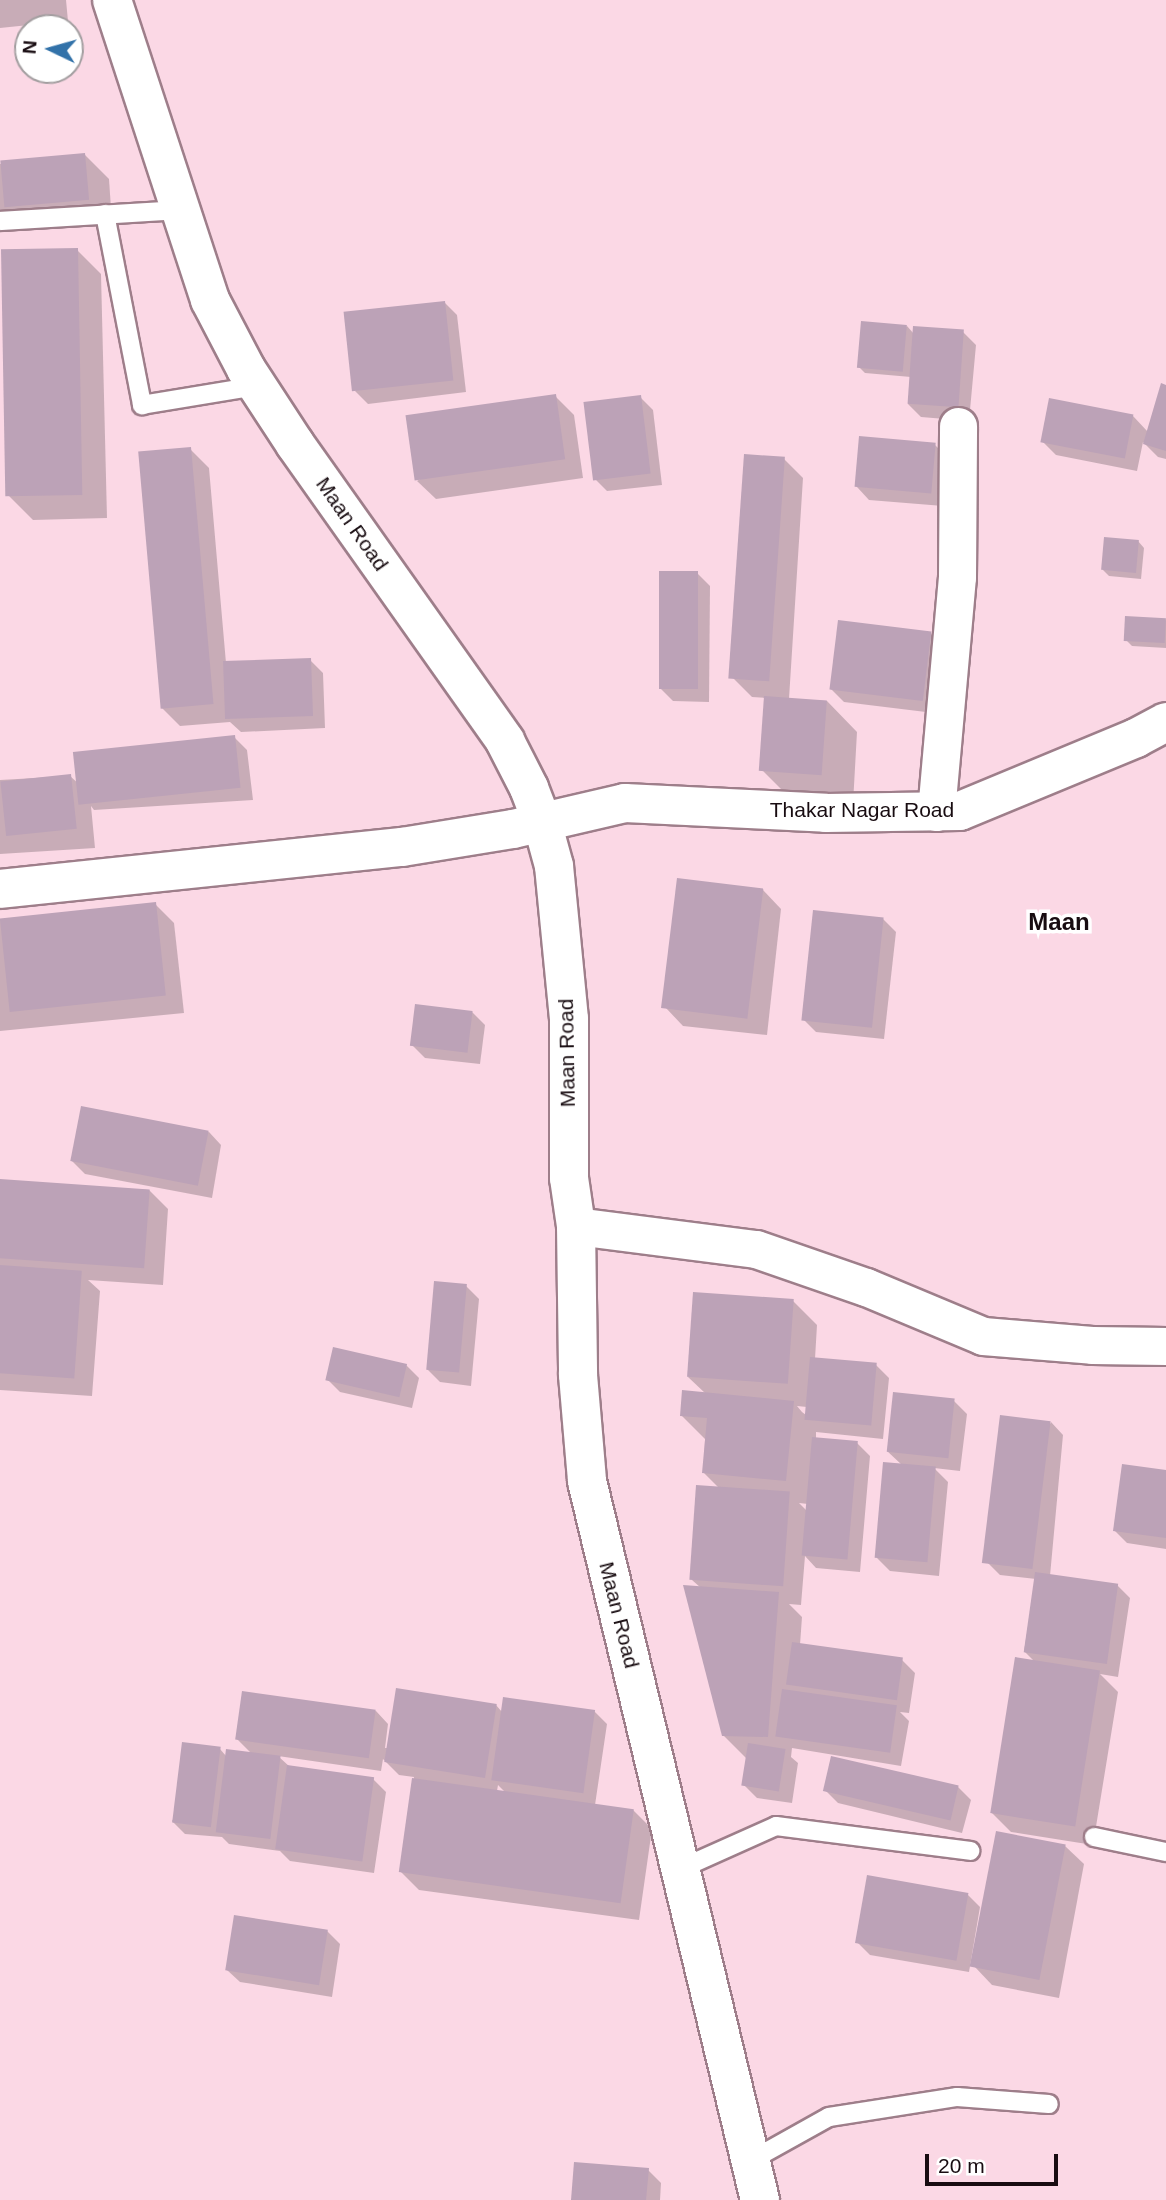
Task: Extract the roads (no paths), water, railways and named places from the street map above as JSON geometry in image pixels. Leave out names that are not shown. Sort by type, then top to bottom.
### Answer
[{"type":"main road","name":"Maan Road","points":[[112,0],[210,300],[258,386],[303,456],[506,741],[530,788],[542,822],[554,866],[569,1019],[569,1178],[576,1226],[578,1375],[587,1481],[760,2200]]},
{"type":"main road","name":"Thakar Nagar Road","points":[[0,889],[402,847],[542,822],[625,803],[801,812],[960,811],[1136,738],[1166,722]]},
{"type":"street","points":[[936,812],[957,577],[958,426]]},
{"type":"street","points":[[576,1226],[755,1249],[866,1287],[983,1336],[1092,1345],[1166,1346]]},
{"type":"lane","points":[[0,220],[180,210]]},
{"type":"lane","points":[[105,214],[142,405],[258,386]]},
{"type":"lane","points":[[680,1869],[776,1826],[970,1851]]},
{"type":"lane","points":[[1094,1837],[1166,1852]]},
{"type":"lane","points":[[750,2161],[829,2117],[957,2097],[1049,2104]]},
{"type":"district","name":"Maan","points":[[1059,922]]}]
